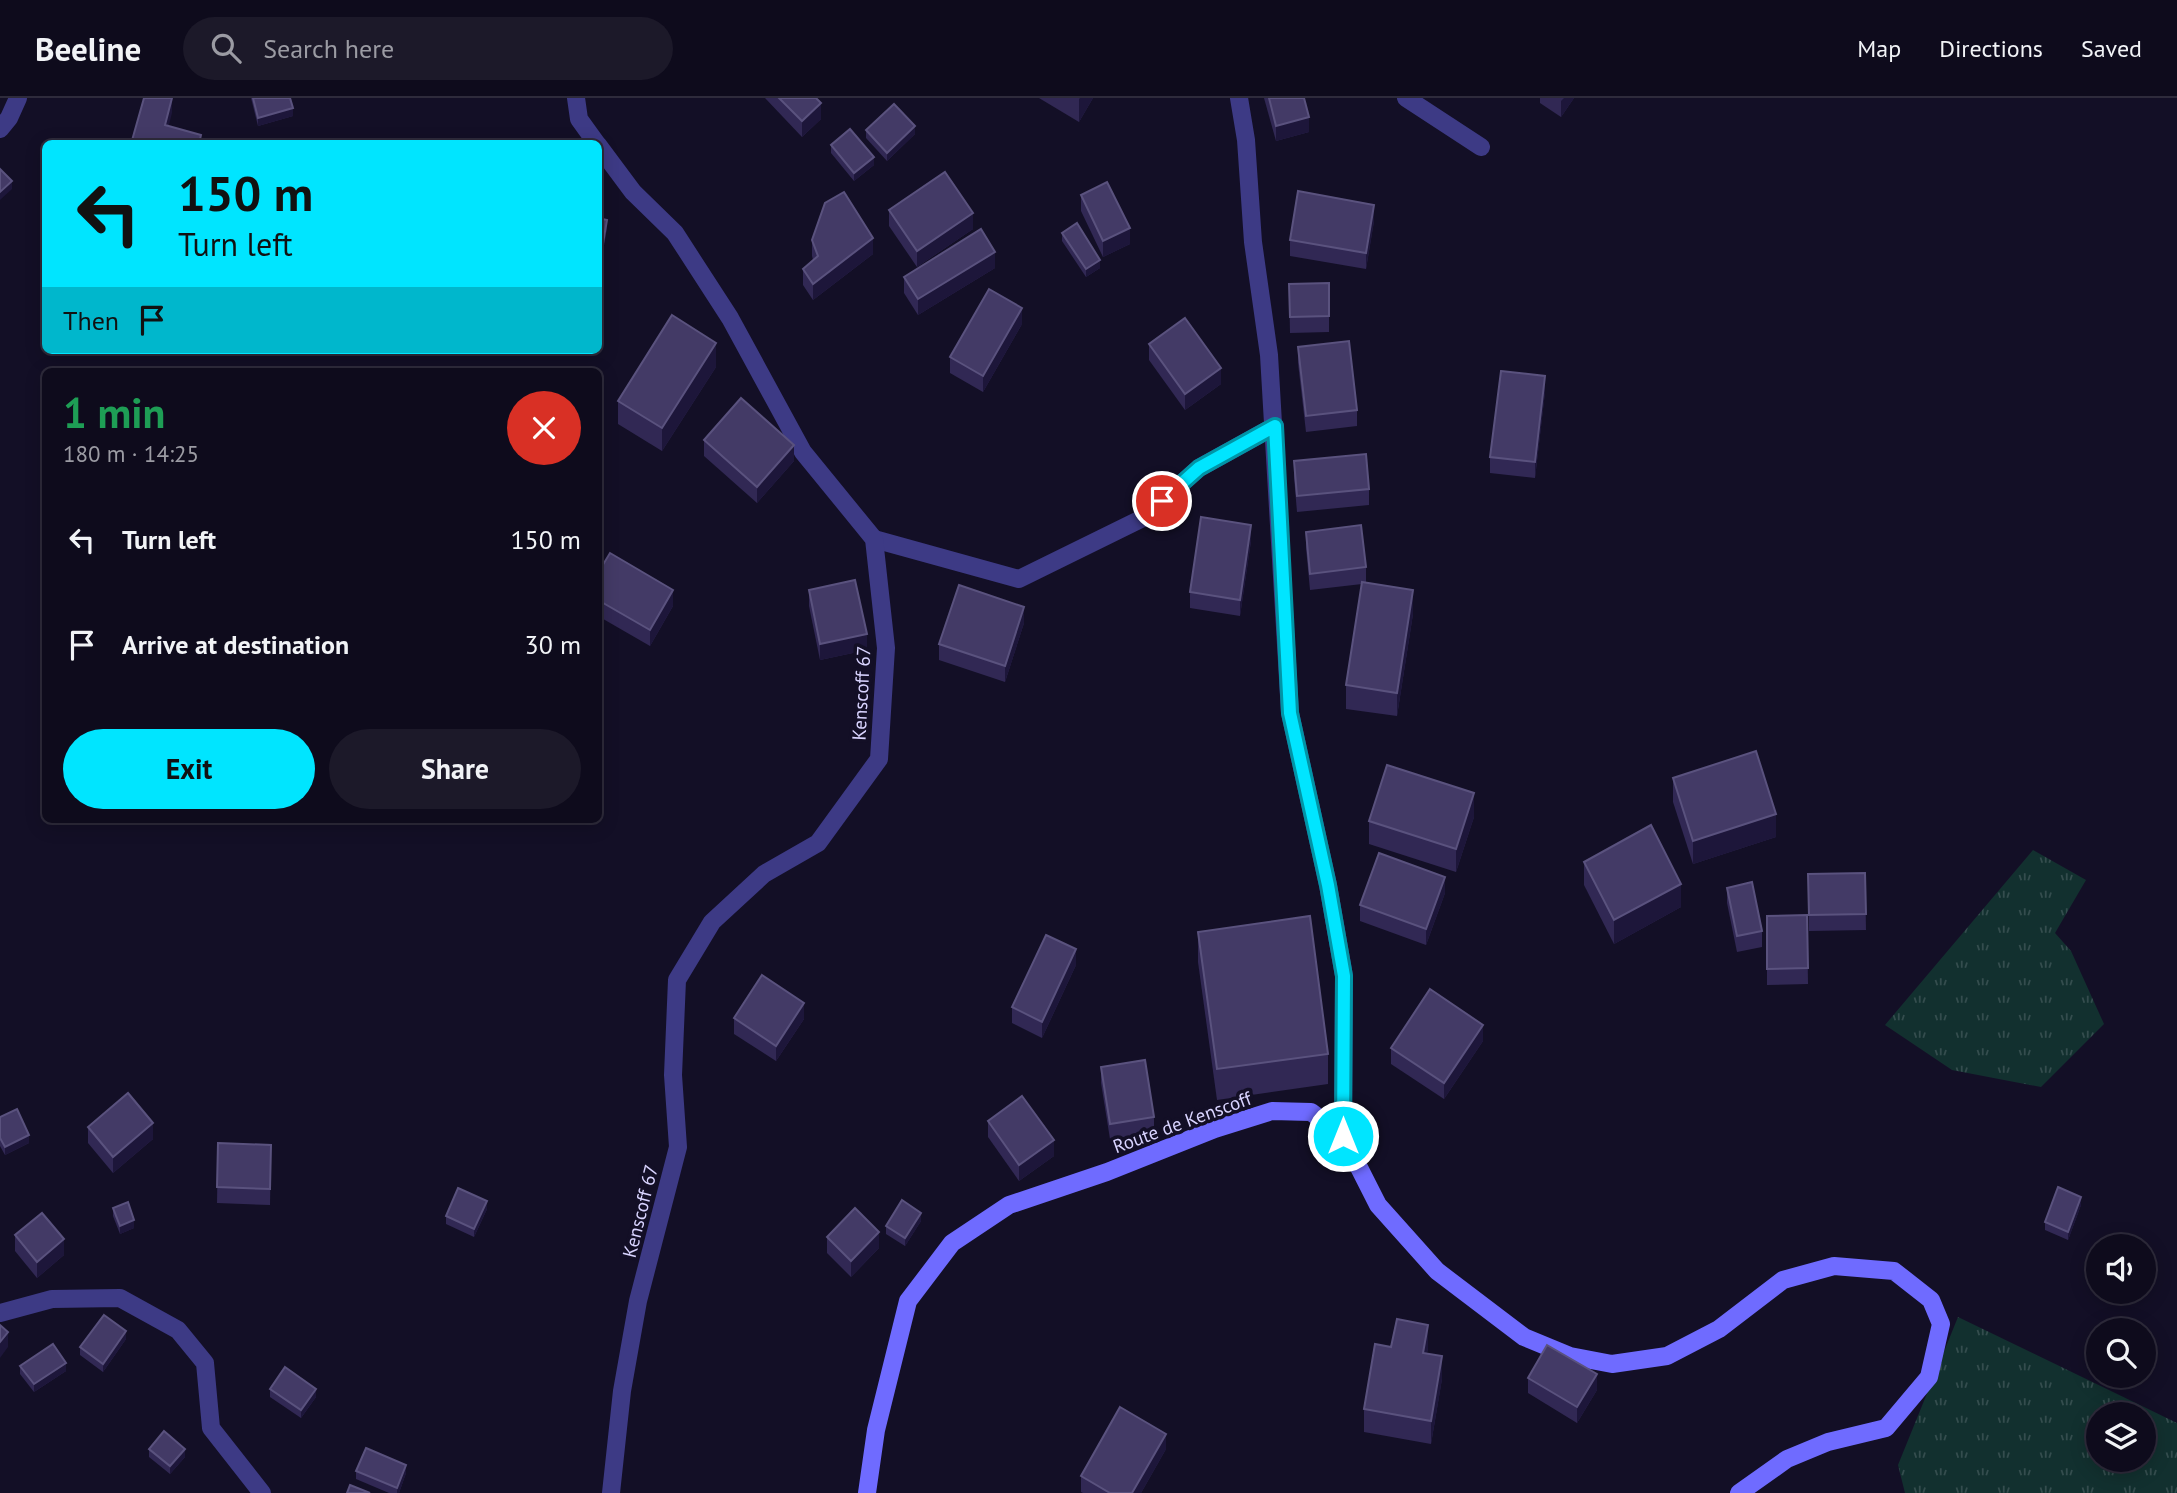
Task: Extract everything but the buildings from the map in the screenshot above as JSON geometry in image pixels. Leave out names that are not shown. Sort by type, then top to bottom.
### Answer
[{"type":"main road","name":"Route de Kenscoff","points":[[867,1493],[876,1430],[908,1301],[952,1243],[1009,1205],[1107,1172],[1215,1129],[1272,1111],[1311,1112],[1343,1136],[1378,1205],[1437,1271],[1524,1337],[1570,1356],[1612,1364],[1667,1356],[1719,1329],[1783,1280],[1834,1266],[1894,1271],[1931,1300],[1941,1324],[1929,1377],[1886,1428],[1828,1441],[1787,1460],[1739,1493]]},
{"type":"street","points":[[0,129],[9,118],[18,98]]},
{"type":"street","points":[[576,98],[579,119],[595,140]]},
{"type":"street","points":[[1239,98],[1275,426],[1290,713],[1328,885],[1344,976],[1343,1136]]},
{"type":"street","points":[[1406,98],[1481,147]]},
{"type":"street","points":[[602,149],[633,192],[675,233],[730,318],[803,452],[874,539],[1019,579],[1143,518],[1199,468],[1275,426]]},
{"type":"street","name":"Kenscoff 67","points":[[611,1493],[622,1391],[638,1301],[678,1147],[673,1075],[677,980],[712,922],[764,874],[818,843],[879,759],[886,648],[874,539]]},
{"type":"street","points":[[0,1313],[52,1298],[120,1298],[178,1330],[205,1363],[211,1428],[262,1493]]},
{"type":"green space","points":[[2033,850],[2086,880],[2055,933],[2071,951],[2104,1024],[2041,1087],[1952,1070],[1885,1025]]},
{"type":"green space","points":[[1958,1317],[2086,1379],[2086,1388],[2105,1388],[2134,1402],[2086,1402],[2086,1472],[2156,1472],[2156,1413],[2177,1423],[2177,1493],[1905,1493],[1898,1465]]},
{"type":"route","points":[[1162,501],[1199,468],[1275,426],[1290,713],[1328,885],[1344,976],[1343,1136]]}]
